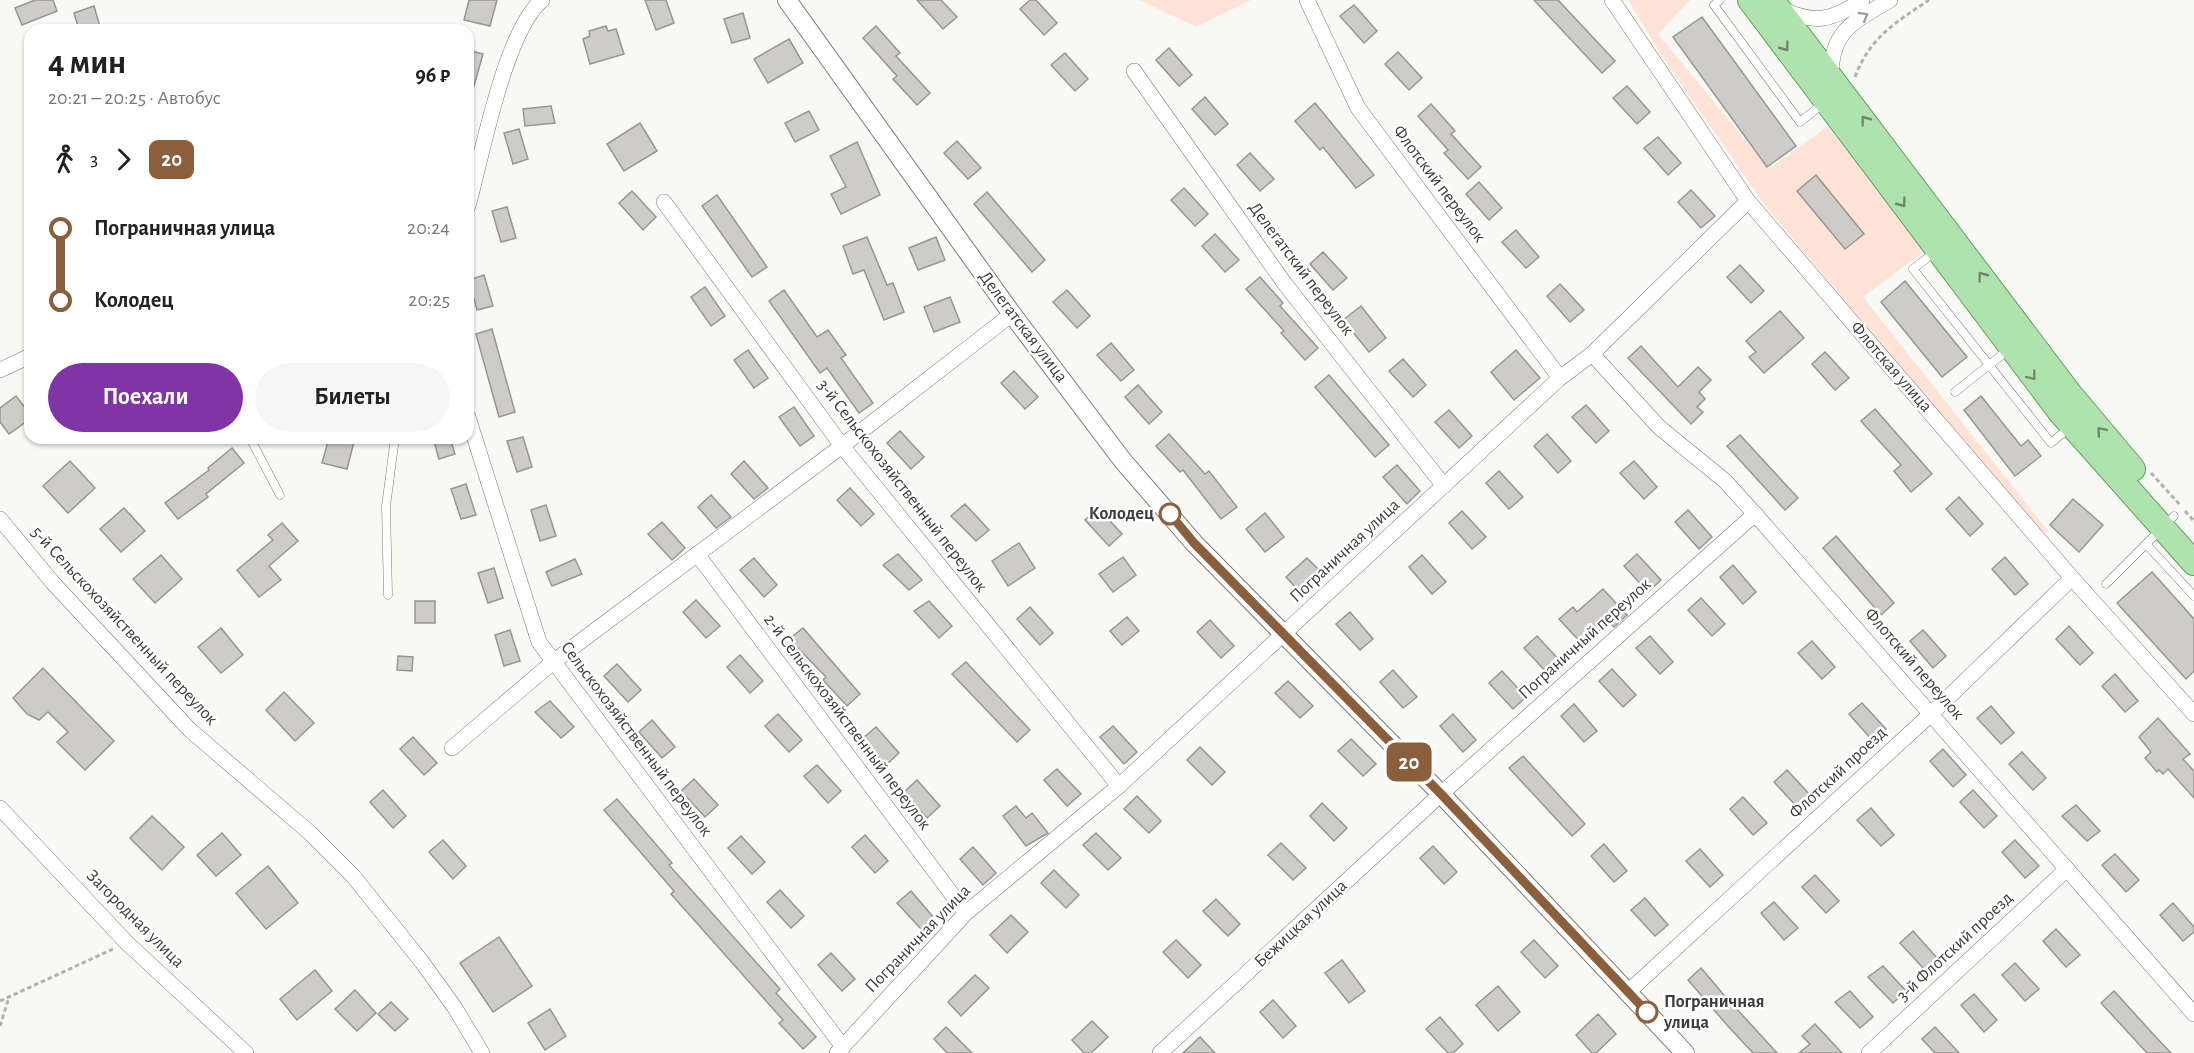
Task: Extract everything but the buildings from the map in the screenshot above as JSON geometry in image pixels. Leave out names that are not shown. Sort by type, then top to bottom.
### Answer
[{"type":"main road","points":[[1750,0],[1838,86],[1937,250],[2018,342],[2070,394],[2194,563]]},
{"type":"main road","points":[[1775,3],[1838,86],[2018,342],[2072,426],[2169,527],[2194,538]]},
{"type":"street","points":[[474,165],[508,56],[532,8],[542,0]]},
{"type":"street","name":"Делегатская улица","points":[[787,0],[1012,314],[1123,460],[1194,543],[1283,634]]},
{"type":"street","name":"Флотский переулок","points":[[1306,0],[1358,108],[1560,378]]},
{"type":"street","name":"Флотская улица","points":[[1612,0],[1748,201],[2072,578],[2194,714]]},
{"type":"street","points":[[1775,3],[1801,18],[1825,20],[1847,11],[1862,0]]},
{"type":"street","points":[[1838,86],[1831,56],[1839,38],[1854,22],[1890,0]]},
{"type":"street","name":"Делегатский переулок","points":[[1134,71],[1285,284],[1444,486]]},
{"type":"street","name":"Пограничная улица","points":[[840,1050],[966,913],[1119,786],[1560,378],[1592,354],[1748,201]]},
{"type":"street","name":"3-й Сельскохозяйственный переулок","points":[[664,202],[842,446],[1119,786]]},
{"type":"street","points":[[452,748],[553,662],[842,446],[1012,314]]},
{"type":"street","name":"Флотский переулок","points":[[1592,354],[1659,427],[1725,481],[1932,713],[2194,1014]]},
{"type":"street","points":[[0,370],[24,359]]},
{"type":"street","name":"Сельскохозяйственный переулок","points":[[474,436],[532,624],[553,662],[840,1050]]},
{"type":"street","name":"Пограничный переулок","points":[[1441,794],[1755,514]]},
{"type":"street","name":"5-й Сельскохозяйственный переулок","points":[[0,519],[53,583],[190,730],[310,833],[353,876],[422,962],[455,1008],[482,1053]]},
{"type":"street","name":"2-й Сельскохозяйственный переулок","points":[[697,554],[966,913]]},
{"type":"street","name":"Флотский проезд","points":[[1628,992],[1932,713],[2072,578]]},
{"type":"street","points":[[1283,634],[1441,794],[1685,1053]]},
{"type":"street","name":"Бежицкая улица","points":[[1160,1053],[1441,794]]},
{"type":"street","name":"Загородная улица","points":[[0,808],[127,943],[246,1053]]},
{"type":"street","name":"3-й Флотский проезд","points":[[1869,1053],[2067,869]]},
{"type":"lane","points":[[1720,0],[1714,5],[1800,122],[1838,86]]},
{"type":"lane","points":[[1937,250],[1913,268],[2051,444],[2072,426]]},
{"type":"lane","points":[[1956,392],[2018,342]]},
{"type":"lane","points":[[253,444],[280,495]]},
{"type":"lane","points":[[388,595],[386,506],[394,444]]},
{"type":"lane","points":[[2106,584],[2169,527],[2194,596]]},
{"type":"path","points":[[1838,86],[1885,30],[1929,0]]},
{"type":"path","points":[[2146,466],[2169,527]]},
{"type":"path","points":[[0,1001],[127,943]]},
{"type":"path","points":[[0,1026],[9,997]]},
{"type":"shaded area","points":[[1140,0],[1251,0],[1196,27]]},
{"type":"shaded area","points":[[1628,0],[1690,0],[1658,34],[1769,169],[1828,126],[1926,250],[1863,297],[2048,531],[2042,536],[1764,204],[1666,62]]},
{"type":"bus line","name":"20","points":[[1170,514],[1194,543],[1441,794],[1647,1012]]},
{"type":"place","name":"Колодец","points":[[1170,514]]},
{"type":"place","name":"Пограничная улица","points":[[1647,1012]]}]
